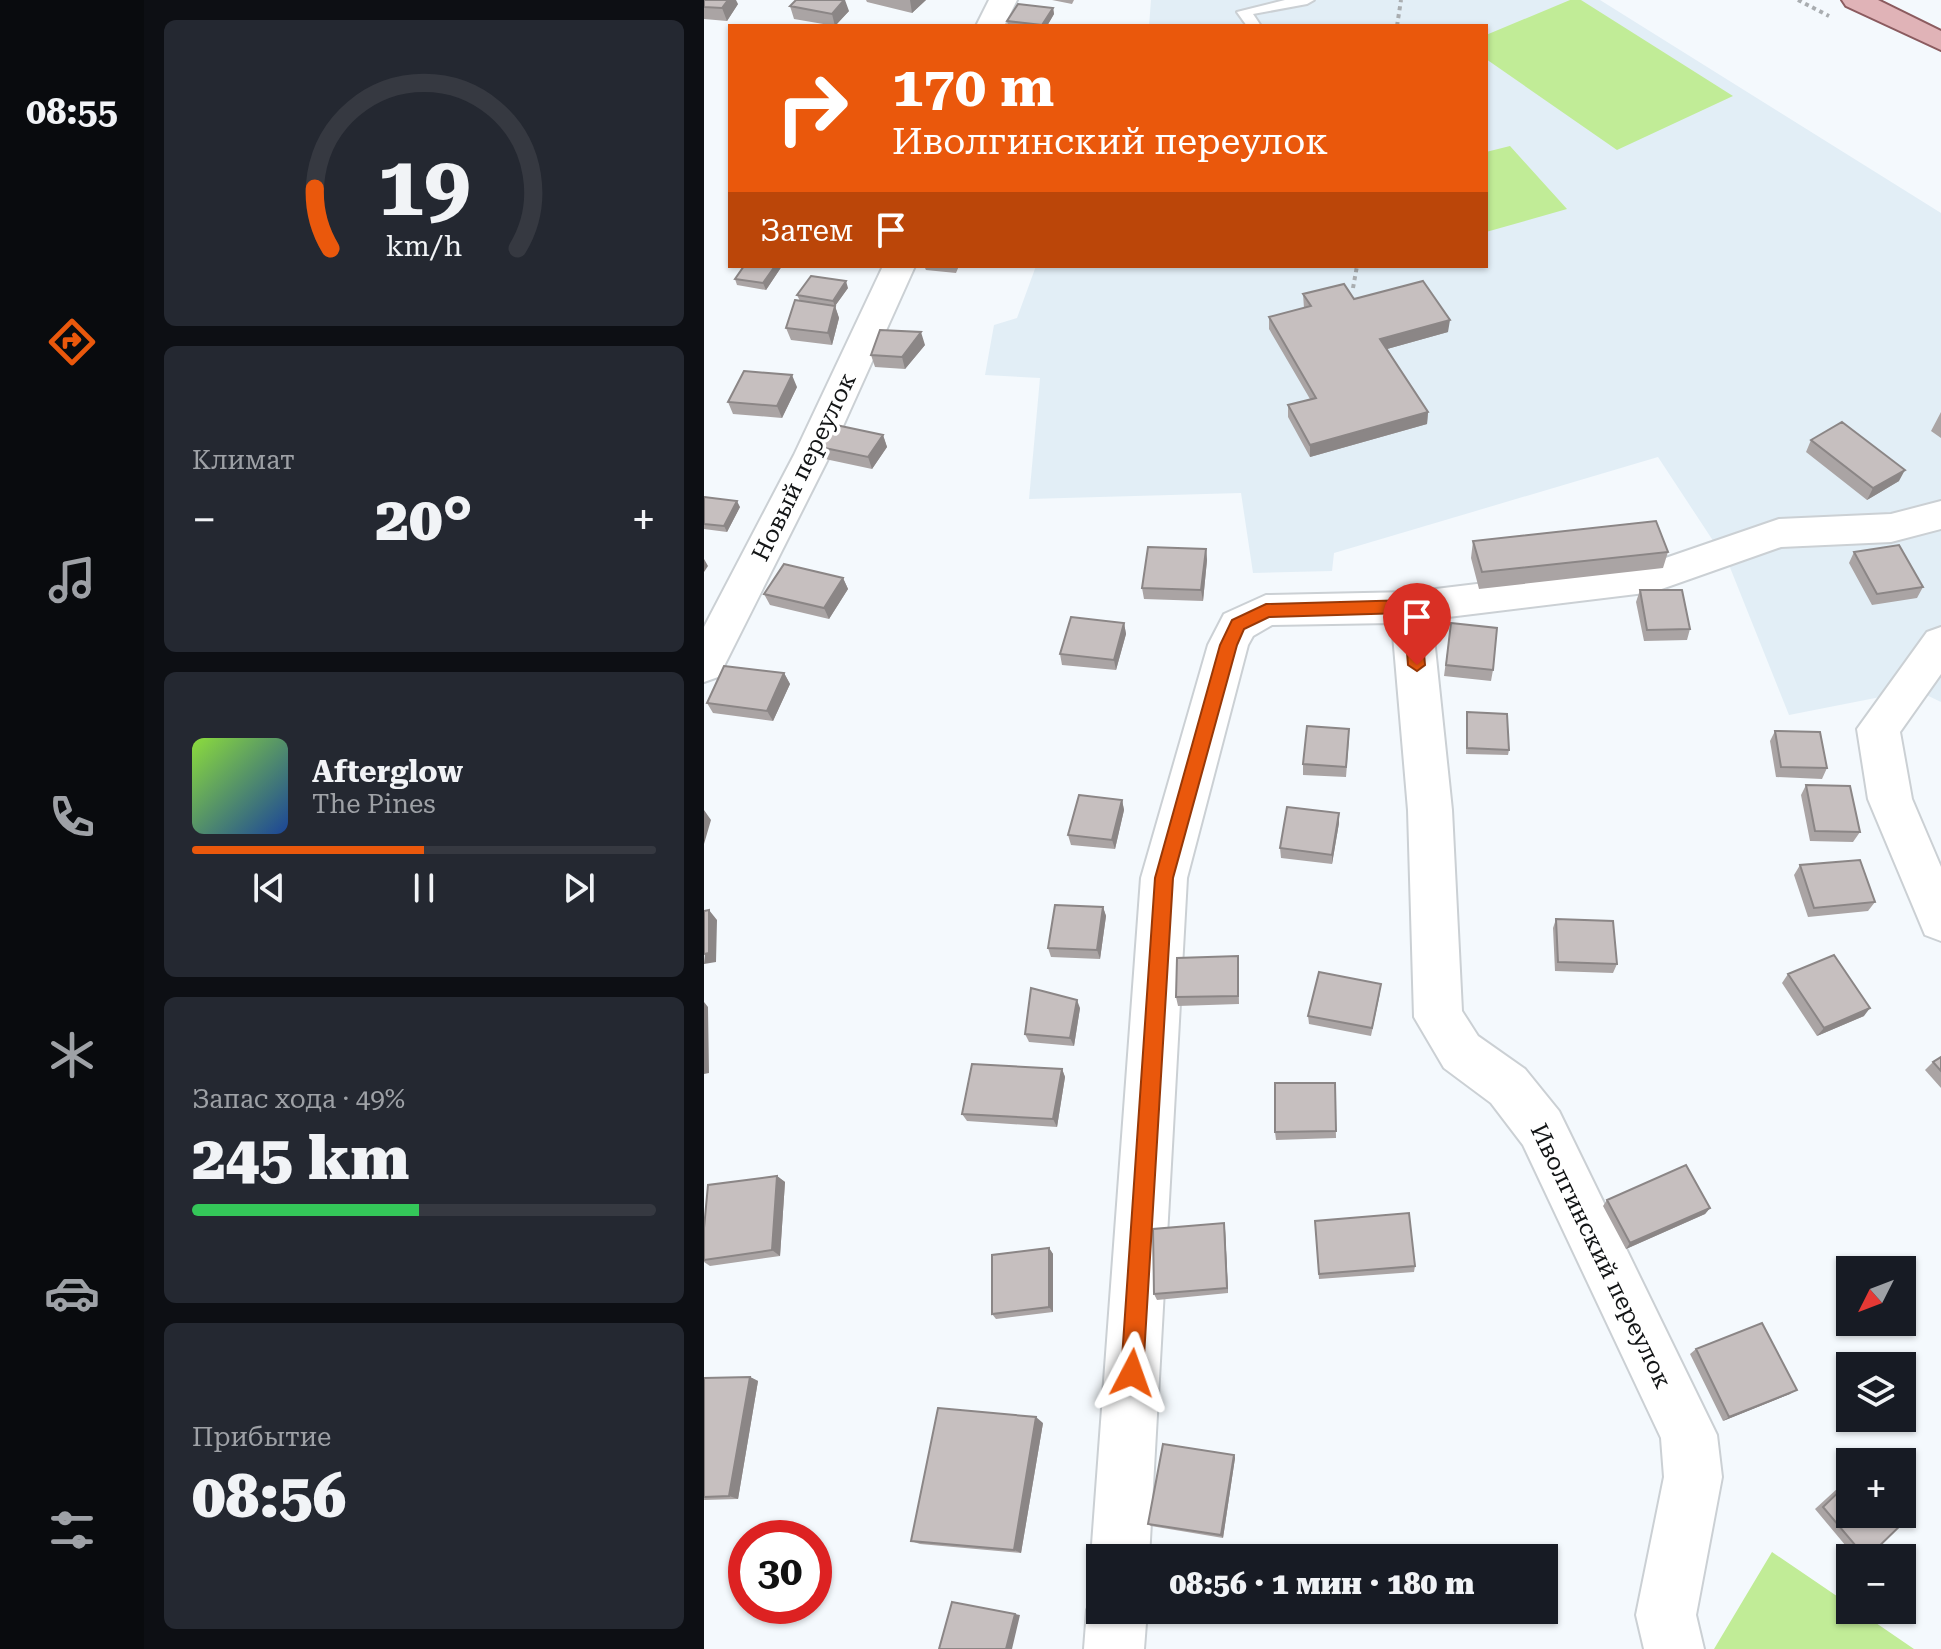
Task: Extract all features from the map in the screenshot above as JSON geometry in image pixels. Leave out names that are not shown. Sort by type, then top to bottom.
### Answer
[{"type":"main road","points":[[1856,0],[1941,42]]},
{"type":"main road","points":[[1891,0],[1941,24]]},
{"type":"street","points":[[991,24],[1003,0]]},
{"type":"street","name":"Новый переулок","points":[[704,666],[812,455],[898,268]]},
{"type":"street","points":[[1121,1544],[1164,878],[1228,645],[1238,625],[1266,610],[1411,607],[1653,577],[1779,533],[1891,528],[1941,515]]},
{"type":"street","name":"Иволгинский переулок","points":[[1411,607],[1430,810],[1438,1017],[1461,1052],[1508,1086],[1541,1128],[1689,1435],[1693,1477],[1666,1615],[1674,1649]]},
{"type":"street","points":[[1941,643],[1878,729],[1890,799],[1941,921]]},
{"type":"street","points":[[1114,1649],[1116,1624]]},
{"type":"lane","points":[[1253,24],[1244,12],[1307,0]]},
{"type":"path","points":[[1397,24],[1401,0]]},
{"type":"path","points":[[1353,288],[1357,268]]},
{"type":"shaded area","points":[[1151,0],[1600,0],[1941,213],[1941,702],[1916,690],[1789,715],[1729,565],[1658,457],[1334,553],[1332,571],[1253,573],[1241,493],[1029,499],[1040,378],[985,375],[994,325],[1017,318],[1035,268],[1488,268],[1488,24],[1149,24]]},
{"type":"green space","points":[[1570,0],[1581,0],[1733,96],[1617,150],[1488,60],[1488,34]]},
{"type":"green space","points":[[1510,146],[1567,209],[1488,231],[1488,152]]},
{"type":"green space","points":[[1772,1552],[1836,1595],[1836,1624],[1877,1624],[1914,1649],[1714,1649]]},
{"type":"building","points":[[704,0],[728,0],[722,8],[704,7]]},
{"type":"building","points":[[796,0],[844,0],[832,14],[790,6]]},
{"type":"building","points":[[1018,4],[1053,8],[1043,24],[1007,21]]},
{"type":"building","points":[[743,268],[774,268],[763,283],[735,279]]},
{"type":"building","points":[[811,276],[846,281],[833,301],[797,295]]},
{"type":"building","points":[[1423,281],[1450,320],[1380,339],[1428,412],[1310,445],[1288,405],[1316,398],[1269,317],[1311,306],[1303,294],[1344,284],[1354,299]]},
{"type":"building","points":[[795,300],[835,306],[828,333],[786,328]]},
{"type":"building","points":[[880,330],[921,332],[902,357],[871,355]]},
{"type":"building","points":[[744,371],[792,375],[777,406],[728,402]]},
{"type":"building","points":[[1842,422],[1905,470],[1873,488],[1811,440]]},
{"type":"building","points":[[836,425],[883,435],[868,457],[820,447]]},
{"type":"building","points":[[704,497],[737,501],[724,526],[704,524]]},
{"type":"building","points":[[1656,521],[1668,552],[1482,572],[1473,541]]},
{"type":"building","points":[[1899,545],[1923,587],[1877,594],[1854,552]]},
{"type":"building","points":[[1148,547],[1206,549],[1201,590],[1142,588]]},
{"type":"building","points":[[784,564],[843,578],[824,608],[764,594]]},
{"type":"building","points":[[1640,590],[1682,590],[1690,629],[1647,630]]},
{"type":"building","points":[[1071,617],[1124,623],[1114,660],[1060,654]]},
{"type":"building","points":[[1451,623],[1497,628],[1493,670],[1446,665]]},
{"type":"building","points":[[724,666],[784,673],[767,711],[707,703]]},
{"type":"building","points":[[1467,712],[1507,714],[1509,750],[1467,748]]},
{"type":"building","points":[[1307,726],[1349,729],[1346,767],[1303,764]]},
{"type":"building","points":[[1775,731],[1820,732],[1827,768],[1781,767]]},
{"type":"building","points":[[1806,785],[1850,786],[1860,832],[1815,831]]},
{"type":"building","points":[[1079,795],[1122,800],[1112,840],[1068,835]]},
{"type":"building","points":[[1287,807],[1339,813],[1332,855],[1280,848]]},
{"type":"building","points":[[1860,860],[1875,902],[1814,908],[1800,865]]},
{"type":"building","points":[[1055,905],[1103,907],[1097,950],[1048,948]]},
{"type":"building","points":[[709,910],[709,953],[704,954],[704,911]]},
{"type":"building","points":[[1556,919],[1613,921],[1617,964],[1558,962]]},
{"type":"building","points":[[1834,955],[1870,1008],[1824,1028],[1788,974]]},
{"type":"building","points":[[1238,956],[1238,996],[1176,997],[1177,958]]},
{"type":"building","points":[[1319,972],[1381,984],[1372,1028],[1308,1016]]},
{"type":"building","points":[[1031,988],[1077,1000],[1070,1038],[1025,1034]]},
{"type":"building","points":[[1941,1057],[1941,1071],[1933,1062]]},
{"type":"building","points":[[972,1064],[1062,1069],[1053,1119],[962,1114]]},
{"type":"building","points":[[1275,1083],[1335,1083],[1336,1131],[1275,1132]]},
{"type":"building","points":[[1686,1165],[1710,1208],[1630,1243],[1607,1200]]},
{"type":"building","points":[[777,1176],[772,1250],[704,1260],[708,1185]]},
{"type":"building","points":[[1409,1213],[1415,1266],[1319,1274],[1315,1221]]},
{"type":"building","points":[[1224,1223],[1227,1288],[1154,1294],[1153,1229]]},
{"type":"building","points":[[1049,1248],[1049,1307],[992,1314],[992,1255]]},
{"type":"building","points":[[1762,1323],[1797,1390],[1729,1417],[1696,1349]]},
{"type":"building","points":[[750,1377],[729,1496],[704,1497],[704,1378]]},
{"type":"building","points":[[938,1408],[1036,1417],[1014,1550],[911,1541]]},
{"type":"building","points":[[1163,1444],[1234,1455],[1221,1535],[1148,1524]]},
{"type":"building","points":[[1836,1494],[1836,1522],[1823,1507]]},
{"type":"building","points":[[1841,1528],[1898,1528],[1881,1544],[1854,1544]]},
{"type":"building","points":[[952,1602],[1015,1614],[1006,1649],[939,1649]]},
{"type":"route","points":[[1132,1373],[1164,878],[1228,645],[1238,625],[1266,610],[1411,607],[1417,665]]}]
